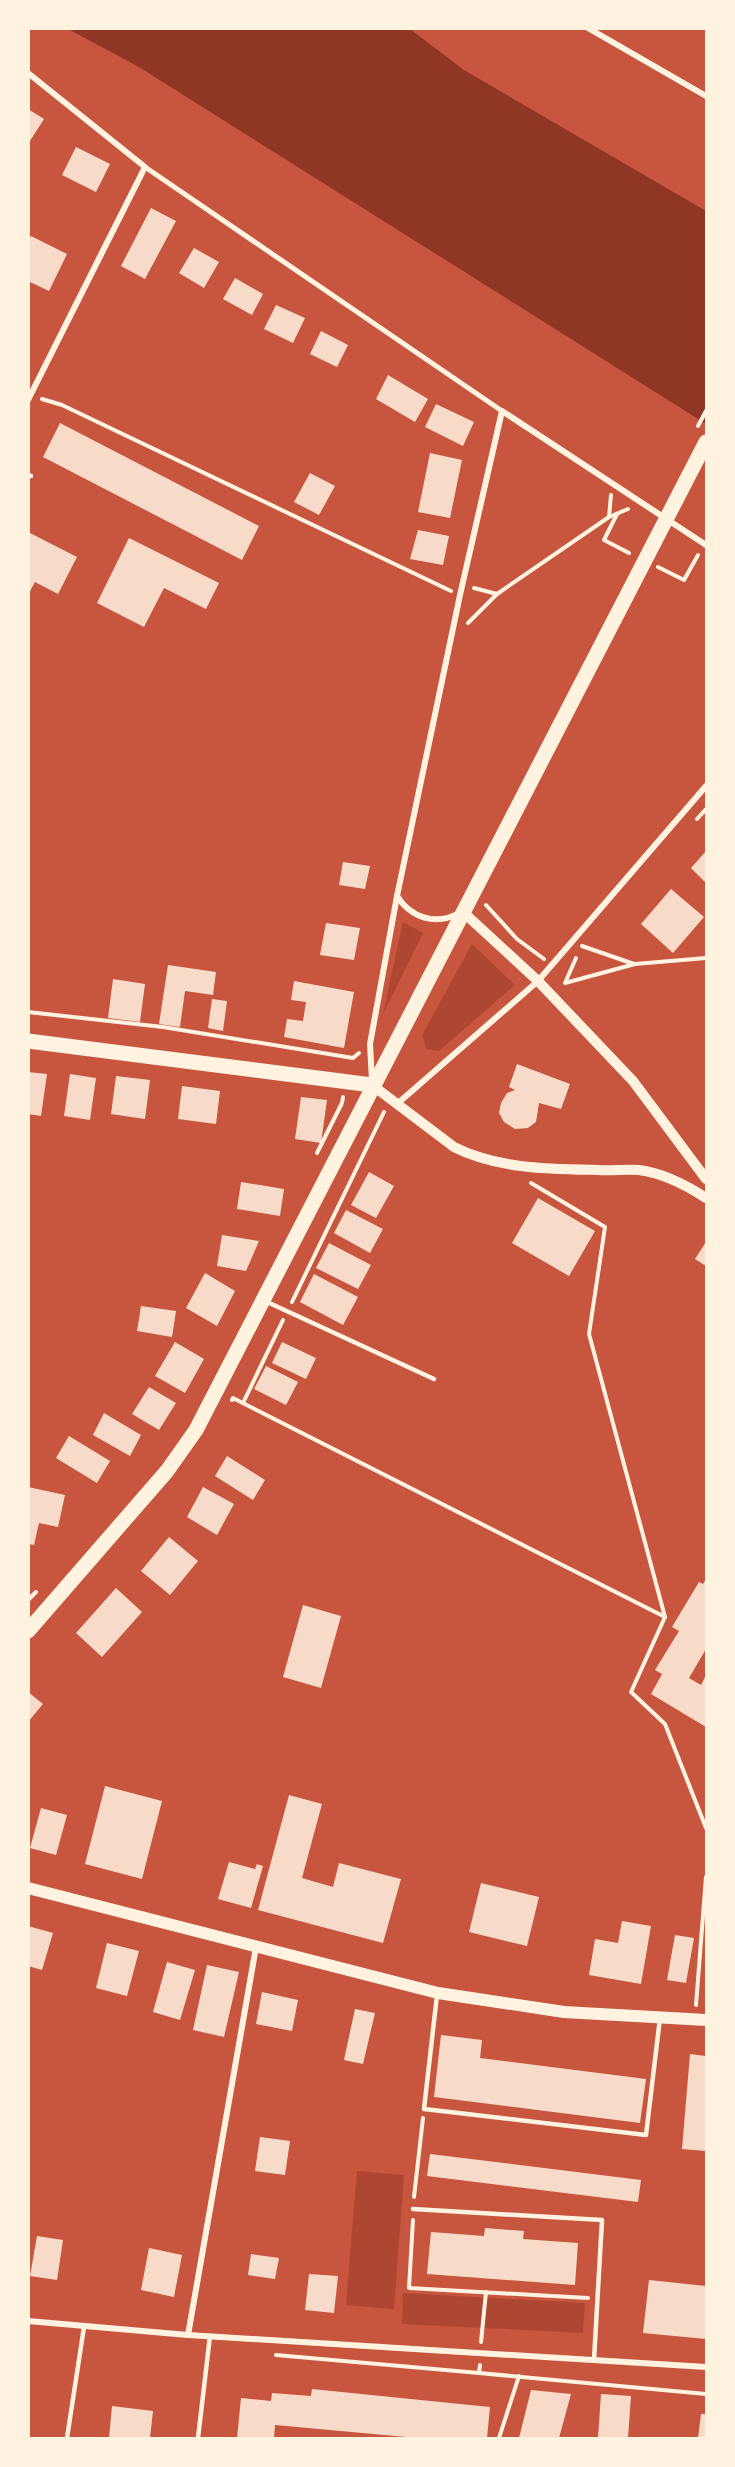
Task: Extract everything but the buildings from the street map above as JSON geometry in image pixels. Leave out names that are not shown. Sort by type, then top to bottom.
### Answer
[{"type":"main road","points":[[28,1631],[183,1451],[462,911],[639,557],[706,442]]},
{"type":"main road","points":[[28,1041],[372,1085]]},
{"type":"main road","points":[[28,1888],[438,1993],[564,2012],[700,2020]]},
{"type":"street","points":[[588,28],[706,96]]},
{"type":"street","points":[[28,73],[145,167],[502,411],[706,545]]},
{"type":"street","points":[[29,397],[145,167]]},
{"type":"street","points":[[502,411],[459,595],[397,896],[370,1044],[372,1085],[454,1147],[467,1154],[525,1167],[639,1170],[676,1181],[706,1198]]},
{"type":"street","points":[[397,1104],[538,981],[706,786]]},
{"type":"street","points":[[397,896],[412,913],[426,919],[448,918],[462,911],[538,981],[633,1081],[706,1179]]},
{"type":"street","points":[[188,2335],[256,1947]]},
{"type":"street","points":[[28,2321],[188,2335],[706,2367]]},
{"type":"lane","points":[[262,1300],[434,1379]]},
{"type":"lane","points":[[438,1993],[424,2109],[646,2136],[660,2018]]},
{"type":"lane","points":[[413,2209],[602,2220],[594,2360]]},
{"type":"lane","points":[[67,2439],[84,2327]]},
{"type":"lane","points":[[198,2439],[210,2336]]},
{"type":"path","points":[[29,397],[62,405],[459,595]]},
{"type":"path","points":[[466,625],[497,594],[609,517],[612,483]]},
{"type":"path","points":[[617,513],[604,540],[639,557]]},
{"type":"path","points":[[652,577],[657,567],[684,580],[698,554]]},
{"type":"path","points":[[462,585],[497,594]]},
{"type":"path","points":[[482,900],[517,939],[552,965]]},
{"type":"path","points":[[635,964],[581,946],[566,983],[635,964],[706,958]]},
{"type":"path","points":[[315,1157],[342,1103],[344,1092]]},
{"type":"path","points":[[289,1308],[386,1109]]},
{"type":"path","points":[[521,1180],[540,1187],[605,1227],[589,1334],[665,1617],[631,1692],[665,1724],[706,1828]]},
{"type":"path","points":[[243,1403],[284,1319]]},
{"type":"path","points":[[233,1398],[665,1617]]},
{"type":"path","points":[[700,2020],[706,1877]]},
{"type":"path","points":[[424,2109],[413,2209],[409,2288],[598,2298]]},
{"type":"path","points":[[479,2373],[706,2394]]},
{"type":"path","points":[[499,2439],[519,2376]]},
{"type":"shaded area","points":[[68,29],[410,29],[464,70],[706,211],[706,424],[139,67]]},
{"type":"shaded area","points":[[403,922],[423,933],[383,1014]]},
{"type":"shaded area","points":[[472,944],[515,985],[439,1051],[426,1049],[422,1035]]},
{"type":"shaded area","points":[[357,2171],[404,2175],[394,2309],[346,2305]]},
{"type":"shaded area","points":[[403,2293],[585,2303],[583,2333],[402,2324]]}]
